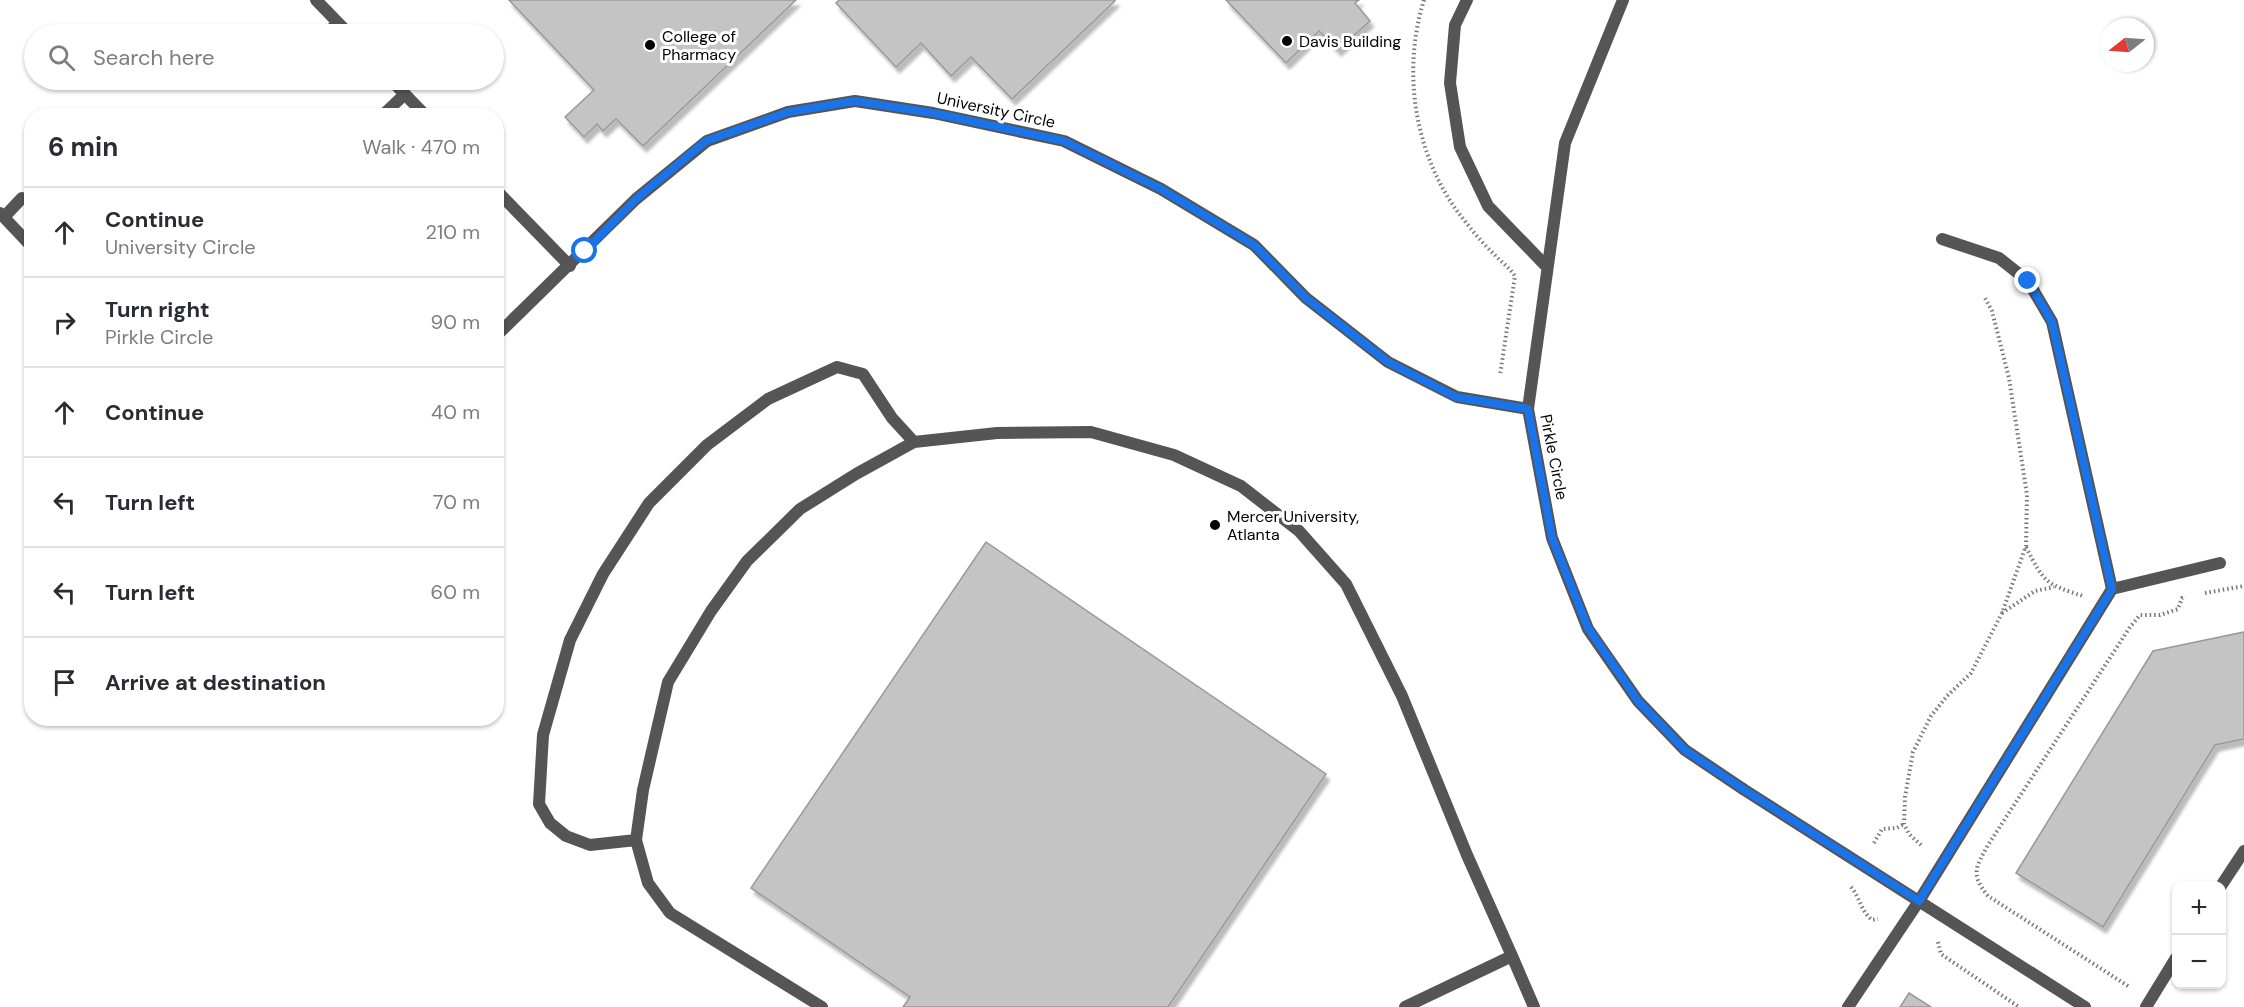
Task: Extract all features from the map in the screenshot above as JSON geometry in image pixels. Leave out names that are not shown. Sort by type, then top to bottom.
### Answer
[{"type":"street","points":[[316,0],[338,23]]},
{"type":"street","points":[[1467,0],[1455,25],[1450,83],[1460,147],[1488,206],[1547,267]]},
{"type":"street","name":"Pirkle Circle","points":[[1623,0],[1565,143],[1528,409],[1552,538],[1588,628],[1638,701],[1685,750],[2085,1007]]},
{"type":"street","points":[[401,90],[418,108]]},
{"type":"street","points":[[390,108],[405,94]]},
{"type":"street","name":"University Circle","points":[[504,328],[636,199],[706,141],[788,112],[855,101],[933,113],[1064,141],[1161,189],[1254,245],[1306,298],[1388,362],[1456,397],[1528,409]]},
{"type":"street","points":[[22,198],[2,215],[24,238]]},
{"type":"street","points":[[504,198],[570,266]]},
{"type":"street","points":[[1848,1007],[1919,901],[2112,589],[2052,322],[2028,281],[1999,258],[1942,239]]},
{"type":"street","points":[[636,840],[590,845],[566,836],[550,823],[539,804],[543,735],[570,640],[603,574],[650,503],[707,445],[768,399],[837,367],[863,374],[892,418],[914,442]]},
{"type":"street","points":[[822,1007],[670,913],[648,884],[636,840],[643,790],[668,682],[711,611],[747,561],[800,508],[856,474],[914,442],[997,433],[1091,432],[1174,455],[1241,486],[1299,531],[1346,584],[1402,696],[1467,855],[1534,1007]]},
{"type":"street","points":[[2112,589],[2220,563]]},
{"type":"street","points":[[2224,881],[2244,851]]},
{"type":"street","points":[[1405,1007],[1512,956]]},
{"type":"street","points":[[2146,1007],[2172,965]]},
{"type":"path","points":[[1921,845],[1909,834],[1904,824],[1905,797],[1913,752],[1932,716],[1947,696],[1971,674],[2002,613],[2026,546],[2027,495],[2010,390],[1992,311],[1985,298]]},
{"type":"path","points":[[2026,546],[2040,574],[2054,587],[2083,596]]},
{"type":"path","points":[[2202,594],[2244,585]]},
{"type":"path","points":[[2002,613],[2035,591],[2054,587]]},
{"type":"path","points":[[2128,986],[1988,896],[1978,884],[1976,867],[2130,627],[2140,615],[2160,615],[2178,609],[2182,598],[2192,596]]},
{"type":"path","points":[[1874,843],[1882,830],[1904,824]]},
{"type":"path","points":[[1849,885],[1858,896],[1864,914],[1872,920],[1880,919]]},
{"type":"path","points":[[1938,942],[1941,954],[2019,1007]]},
{"type":"building","name":"College of Pharmacy","points":[[509,0],[796,0],[643,146],[616,119],[603,131],[597,124],[584,137],[565,117],[594,90]]},
{"type":"building","points":[[839,0],[1115,1],[1012,99],[971,57],[951,76],[921,43],[896,67],[836,3]]},
{"type":"building","name":"Davis Building","points":[[1226,0],[1359,0],[1355,3],[1370,21],[1338,50],[1319,31],[1286,63]]},
{"type":"building","points":[[986,542],[1326,774],[1168,1007],[903,1007],[910,997],[751,888]]},
{"type":"building","points":[[2244,632],[2244,739],[2215,745],[2103,927],[2016,873],[2153,651]]},
{"type":"building","points":[[1909,993],[1931,1007],[1900,1007]]},
{"type":"place","name":"Davis Building","points":[[1287,41]]},
{"type":"place","name":"College of Pharmacy","points":[[650,45]]},
{"type":"place","name":"Mercer University, Atlanta","points":[[1215,525]]},
{"type":"route","points":[[585,251],[636,199],[706,141],[788,112],[855,101],[933,113],[1064,141],[1161,189],[1254,245],[1306,298],[1388,362],[1456,397],[1528,409],[1552,538],[1588,628],[1638,701],[1685,750],[1919,901],[2112,589],[2052,322],[2028,281]]}]
